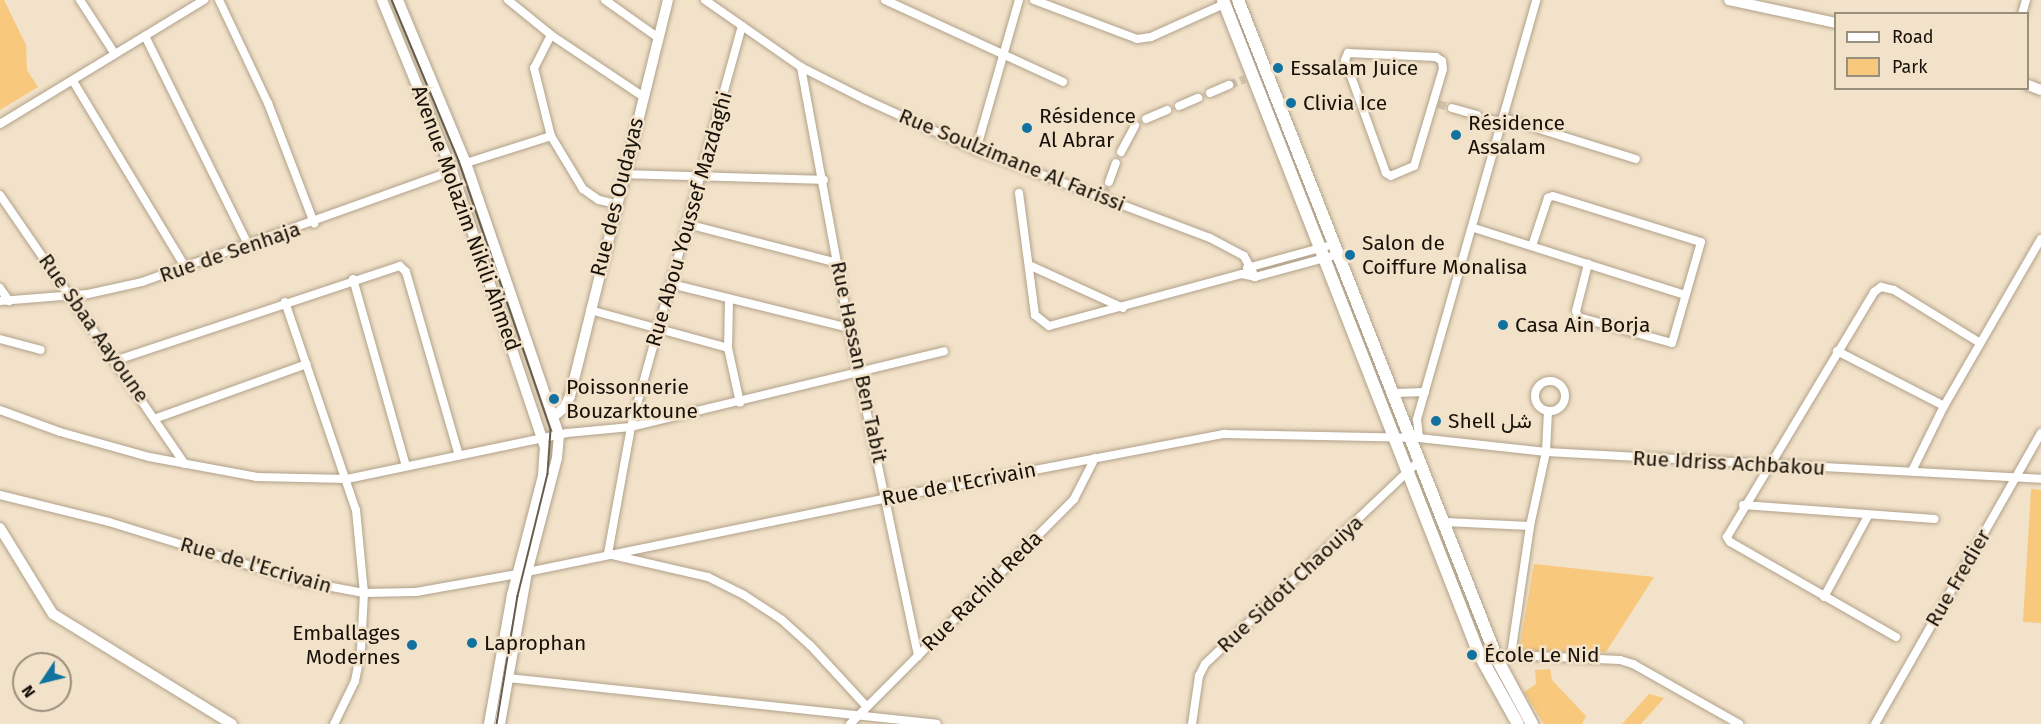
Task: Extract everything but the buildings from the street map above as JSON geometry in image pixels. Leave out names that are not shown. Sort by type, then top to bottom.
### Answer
[{"type":"main road","points":[[1238,0],[1415,439],[1420,460],[1498,661],[1532,724]]},
{"type":"main road","points":[[1224,2],[1249,78],[1410,471],[1479,654],[1518,724]]},
{"type":"street","points":[[80,0],[115,54]]},
{"type":"street","points":[[0,124],[204,0]]},
{"type":"street","points":[[219,0],[268,103],[314,223]]},
{"type":"street","name":"Avenue Molazim Nikili Ahmed","points":[[382,0],[452,171],[544,437]]},
{"type":"street","name":"Avenue Molazim Nikili Ahmed","points":[[399,0],[466,163],[559,435]]},
{"type":"street","points":[[508,0],[551,35],[642,96]]},
{"type":"street","points":[[605,0],[657,37]]},
{"type":"street","name":"Rue des Oudayas","points":[[551,412],[566,407],[570,396],[642,96],[668,0]]},
{"type":"street","name":"Rue Soulzimane Al Farissi","points":[[705,0],[801,67],[976,150],[1236,250],[1250,266],[1255,277]]},
{"type":"street","points":[[885,0],[991,47],[1003,57],[1063,82]]},
{"type":"street","points":[[976,150],[1019,0]]},
{"type":"street","points":[[1034,0],[1137,39],[1150,38],[1224,2]]},
{"type":"street","points":[[1415,439],[1417,419],[1474,228],[1536,0]]},
{"type":"street","points":[[1729,0],[1834,23]]},
{"type":"street","name":"Rue Abou Youssef Mazdaghi","points":[[608,554],[631,427],[702,178],[742,26]]},
{"type":"street","points":[[551,35],[534,69],[551,136],[583,189],[599,200],[616,204]]},
{"type":"street","points":[[145,36],[249,246]]},
{"type":"street","points":[[1345,55],[1440,59],[1443,69],[1436,103],[1418,162],[1388,175],[1345,55]]},
{"type":"street","name":"Rue Hassan Ben Tabit","points":[[801,67],[824,180],[849,328],[888,498],[918,656]]},
{"type":"street","points":[[73,81],[186,268]]},
{"type":"street","points":[[1210,93],[1229,85]]},
{"type":"street","points":[[1179,106],[1198,98]]},
{"type":"street","points":[[1452,108],[1477,115]]},
{"type":"street","points":[[1146,119],[1167,110]]},
{"type":"street","points":[[1488,119],[1503,121],[1636,159]]},
{"type":"street","points":[[1121,152],[1135,126]]},
{"type":"street","points":[[466,163],[551,136]]},
{"type":"street","points":[[1109,182],[1116,163]]},
{"type":"street","name":"Rue de Senhaja","points":[[0,301],[70,296],[122,288],[314,223],[452,171]]},
{"type":"street","points":[[624,174],[824,180]]},
{"type":"street","points":[[1019,193],[1032,266],[1035,315],[1042,324],[1124,308],[1242,274],[1250,266],[1323,254]]},
{"type":"street","name":"Rue Sbaa Aayoune","points":[[0,195],[117,360],[186,464]]},
{"type":"street","points":[[1532,246],[1548,198],[1553,196],[1699,242],[1670,345],[1578,317],[1576,311],[1588,264]]},
{"type":"street","points":[[687,225],[838,263]]},
{"type":"street","points":[[1474,228],[1685,295]]},
{"type":"street","points":[[1912,471],[1944,406],[2041,239]]},
{"type":"street","points":[[1242,274],[1255,277],[1337,249]]},
{"type":"street","points":[[117,360],[394,266],[406,272],[459,456]]},
{"type":"street","points":[[1032,266],[1124,308]]},
{"type":"street","points":[[353,279],[405,466]]},
{"type":"street","points":[[671,284],[729,302],[849,328]]},
{"type":"street","points":[[1896,637],[1728,540],[1743,505],[1874,292],[1881,287],[1894,290],[1980,344]]},
{"type":"street","points":[[0,288],[9,301]]},
{"type":"street","points":[[285,302],[334,453],[347,479],[356,510],[364,593],[355,681],[334,724]]},
{"type":"street","points":[[729,302],[728,348],[740,403]]},
{"type":"street","points":[[590,310],[728,348]]},
{"type":"street","points":[[0,339],[41,350]]},
{"type":"street","points":[[0,410],[112,448],[186,464],[257,477],[347,479],[544,437],[631,427],[740,403],[944,351]]},
{"type":"street","points":[[1837,351],[1944,406]]},
{"type":"street","points":[[157,418],[307,364]]},
{"type":"street","points":[[1549,380],[1564,388],[1565,399],[1559,409],[1548,411],[1538,406],[1534,395],[1539,385],[1549,380]]},
{"type":"street","points":[[1395,393],[1425,392]]},
{"type":"street","points":[[1511,655],[1530,526],[1546,452],[1548,411]]},
{"type":"street","name":"Rue de l'Ecrivain","points":[[0,495],[109,522],[300,581],[364,593],[416,592],[522,573],[888,498],[1236,433],[1415,439]]},
{"type":"street","name":"Rue Fredier","points":[[1875,724],[2041,433]]},
{"type":"street","points":[[500,724],[522,573],[559,435]]},
{"type":"street","points":[[489,724],[543,476],[544,437]]},
{"type":"street","name":"Rue Idriss Achbakou","points":[[1415,439],[1546,452],[1769,466],[1912,471],[2041,479]]},
{"type":"street","name":"Rue Rachid Reda","points":[[850,724],[1074,499],[1095,458]]},
{"type":"street","name":"Rue Sidoti Chaouiya","points":[[1192,724],[1199,676],[1205,664],[1420,460]]},
{"type":"street","points":[[1743,505],[1868,516],[1899,514],[1934,519]]},
{"type":"street","points":[[1824,597],[1868,516]]},
{"type":"street","points":[[1445,522],[1530,526]]},
{"type":"street","points":[[0,528],[53,614],[232,724]]},
{"type":"street","points":[[608,554],[708,577],[744,595],[810,645],[867,707]]},
{"type":"street","points":[[1498,661],[1511,655],[1633,664],[1739,724]]},
{"type":"street","points":[[508,678],[937,724]]},
{"type":"green space","points":[[0,0],[4,0],[26,45],[27,70],[38,87],[0,110]]},
{"type":"green space","points":[[2031,489],[2041,490],[2041,623],[2023,622]]},
{"type":"green space","points":[[1534,564],[1654,577],[1606,652],[1519,651]]},
{"type":"green space","points":[[1550,669],[1552,680],[1586,716],[1582,724],[1544,724],[1524,692],[1536,684],[1535,670]]},
{"type":"green space","points":[[1649,694],[1664,698],[1641,724],[1622,724]]},
{"type":"tunnel","points":[[1229,85],[1245,79]]},
{"type":"tunnel","points":[[1438,104],[1452,108]]},
{"type":"tunnel","points":[[1104,195],[1109,182]]},
{"type":"tram line","points":[[392,0],[459,161],[551,430],[548,474],[518,596],[497,724]]},
{"type":"place","name":"Essalam Juice","points":[[1278,68]]},
{"type":"place","name":"Clivia Ice","points":[[1291,103]]},
{"type":"place","name":"Résidence Al Abrar","points":[[1027,128]]},
{"type":"place","name":"Résidence Assalam","points":[[1456,135]]},
{"type":"place","name":"Salon de Coiffure Monalisa","points":[[1350,255]]},
{"type":"place","name":"Casa Ain Borja","points":[[1503,325]]},
{"type":"place","name":"Poissonnerie Bouzarktoune","points":[[554,399]]},
{"type":"place","name":"Shell شل","points":[[1436,421]]},
{"type":"place","name":"Laprophan","points":[[472,643]]},
{"type":"place","name":"Emballages Modernes","points":[[412,645]]},
{"type":"place","name":"École Le Nid","points":[[1472,655]]}]
